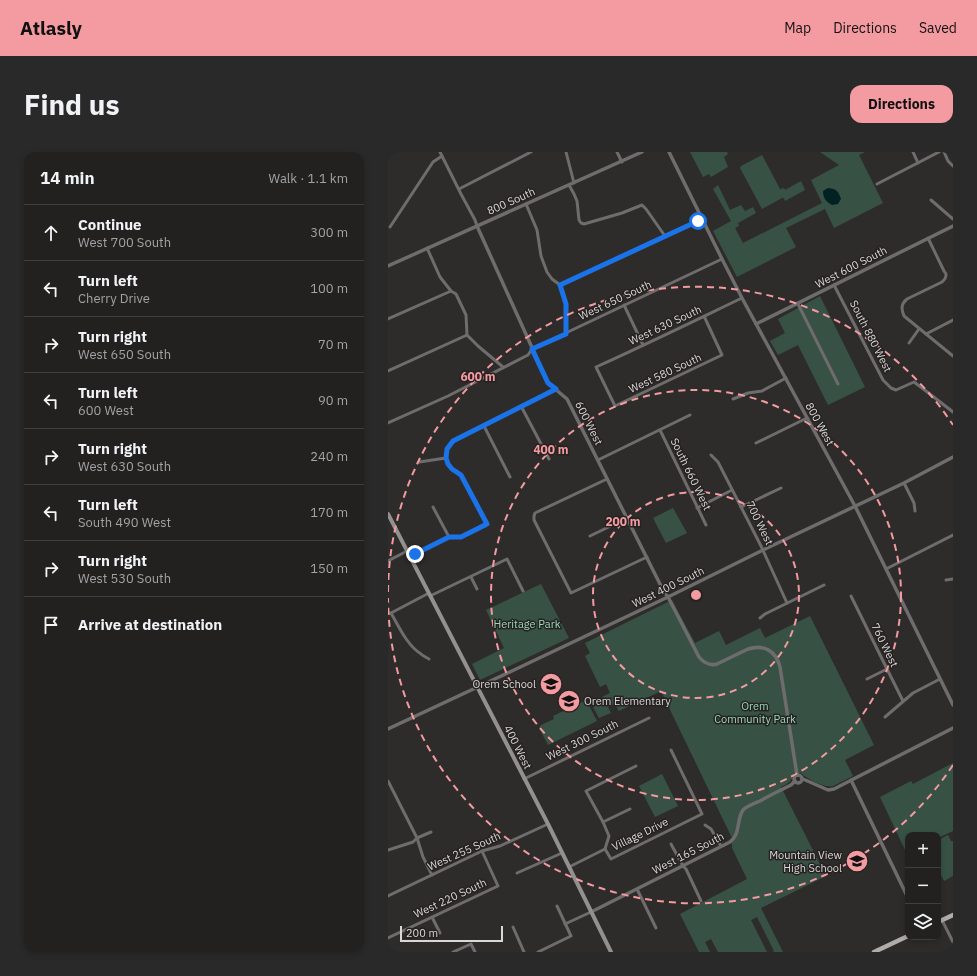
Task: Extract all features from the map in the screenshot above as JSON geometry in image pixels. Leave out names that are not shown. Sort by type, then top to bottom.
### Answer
[{"type":"main road","name":"400 West","points":[[388,514],[548,824],[611,952]]},
{"type":"main road","points":[[941,921],[953,915]]},
{"type":"main road","points":[[874,952],[905,937]]},
{"type":"street","points":[[459,189],[531,152]]},
{"type":"street","points":[[566,152],[574,182]]},
{"type":"street","points":[[617,152],[622,162]]},
{"type":"street","name":"800 South","points":[[388,266],[642,152]]},
{"type":"street","name":"800 West","points":[[669,152],[742,298],[855,506],[953,705]]},
{"type":"street","points":[[913,152],[918,163]]},
{"type":"street","points":[[877,184],[939,152]]},
{"type":"street","points":[[944,152],[953,166]]},
{"type":"street","points":[[390,227],[433,162],[441,154]]},
{"type":"street","name":"600 West","points":[[441,154],[476,220],[477,226],[548,383],[567,399],[646,557],[699,657],[704,662],[709,664],[717,664],[753,648],[763,648],[775,656],[780,667],[797,774]]},
{"type":"street","points":[[569,185],[577,201],[579,220],[581,223],[584,224],[622,213],[642,205],[665,236]]},
{"type":"street","points":[[931,200],[953,219]]},
{"type":"street","points":[[526,204],[537,230],[541,256],[547,272],[552,279],[560,285],[566,304],[566,334]]},
{"type":"street","points":[[560,285],[702,219]]},
{"type":"street","name":"West 600 South","points":[[756,324],[953,226]]},
{"type":"street","points":[[928,238],[946,274],[945,280],[907,299],[903,302],[902,312],[904,316],[953,356]]},
{"type":"street","points":[[427,248],[440,277],[451,291],[456,294],[466,315],[468,335],[478,346],[503,367]]},
{"type":"street","name":"West 650 South","points":[[388,423],[448,396],[528,355],[532,349],[722,259]]},
{"type":"street","name":"South 880 West","points":[[834,285],[883,380],[891,388],[896,390],[914,382],[953,412]]},
{"type":"street","points":[[388,320],[451,291]]},
{"type":"street","name":"West 630 South","points":[[615,406],[596,367],[742,298]]},
{"type":"street","points":[[798,304],[838,384]]},
{"type":"street","points":[[624,306],[643,346]]},
{"type":"street","name":"West 580 South","points":[[615,406],[722,355],[704,316]]},
{"type":"street","points":[[926,334],[953,320]]},
{"type":"street","points":[[909,343],[920,329]]},
{"type":"street","points":[[388,371],[468,335]]},
{"type":"street","points":[[733,399],[748,392],[762,391],[786,378]]},
{"type":"street","points":[[410,556],[449,537],[461,537],[487,524],[461,475],[452,469],[448,464],[446,458],[447,449],[453,441],[556,389]]},
{"type":"street","points":[[521,406],[549,459]]},
{"type":"street","points":[[598,460],[690,415]]},
{"type":"street","points":[[756,443],[807,418]]},
{"type":"street","points":[[484,426],[510,477]]},
{"type":"street","name":"South 660 West","points":[[660,430],[706,525]]},
{"type":"street","name":"700 West","points":[[711,455],[718,462],[763,550],[787,603]]},
{"type":"street","name":"West 400 South","points":[[388,729],[668,597],[904,483],[953,457]]},
{"type":"street","points":[[419,462],[446,458]]},
{"type":"street","points":[[607,479],[535,513],[534,520],[571,593],[646,557]]},
{"type":"street","points":[[904,483],[914,503],[915,511]]},
{"type":"street","points":[[741,507],[781,488]]},
{"type":"street","points":[[697,508],[732,490]]},
{"type":"street","points":[[433,507],[449,537]]},
{"type":"street","points":[[590,536],[627,518]]},
{"type":"street","points":[[886,569],[953,536]]},
{"type":"street","points":[[388,561],[407,551]]},
{"type":"street","points":[[429,659],[420,654],[407,640],[390,613],[471,577],[507,559],[523,591]]},
{"type":"street","points":[[471,577],[477,589]]},
{"type":"street","points":[[946,580],[953,579]]},
{"type":"street","points":[[760,618],[765,614],[824,585]]},
{"type":"street","name":"760 West","points":[[851,596],[903,701]]},
{"type":"street","points":[[867,680],[887,669]]},
{"type":"street","points":[[885,717],[913,693],[940,678]]},
{"type":"street","name":"West 300 South","points":[[524,779],[649,718]]},
{"type":"street","points":[[795,781],[794,778],[797,774],[799,774],[803,779],[828,790],[834,789],[953,728]]},
{"type":"street","name":"Village Drive","points":[[569,867],[605,849],[611,859],[702,814],[671,750]]},
{"type":"street","points":[[605,849],[609,836],[586,790],[636,766]]},
{"type":"street","name":"West 165 South","points":[[591,912],[734,839],[744,810],[791,785],[795,781],[800,783],[803,779]]},
{"type":"street","points":[[851,780],[905,892]]},
{"type":"street","points":[[388,781],[417,838],[423,857],[432,875]]},
{"type":"street","points":[[603,822],[630,809]]},
{"type":"street","name":"West 255 South","points":[[388,896],[482,851],[500,846],[548,824]]},
{"type":"street","points":[[705,825],[711,829],[721,846]]},
{"type":"street","points":[[388,850],[413,842],[417,838],[431,832]]},
{"type":"street","points":[[671,844],[686,869],[701,901]]},
{"type":"street","name":"West 220 South","points":[[388,938],[498,886],[482,851]]},
{"type":"street","points":[[517,873],[562,853]]},
{"type":"street","points":[[636,889],[656,928]]},
{"type":"street","points":[[538,952],[571,936],[557,906]]},
{"type":"street","points":[[565,924],[591,912]]},
{"type":"street","points":[[432,917],[440,933]]},
{"type":"street","points":[[941,923],[953,942]]},
{"type":"street","points":[[513,927],[524,952]]},
{"type":"street","points":[[453,952],[471,944],[474,952]]},
{"type":"green space","points":[[690,152],[727,152],[728,154],[724,157],[728,167],[711,177],[709,174],[703,177]]},
{"type":"green space","points":[[820,152],[865,152],[859,155],[883,203],[834,228],[825,209],[786,228],[796,247],[737,277],[713,231],[731,221],[713,189],[718,185],[730,210],[741,205],[745,211],[753,207],[756,213],[738,223],[739,226],[735,228],[743,243],[822,203],[811,180],[839,165]]},
{"type":"green space","points":[[762,155],[780,189],[784,188],[785,190],[801,181],[805,190],[785,201],[784,198],[782,198],[762,209],[740,168],[741,166]]},
{"type":"green space","points":[[820,296],[865,387],[828,405],[798,345],[778,355],[770,341],[785,333],[778,319]]},
{"type":"green space","points":[[673,508],[687,533],[666,543],[653,518]]},
{"type":"green space","name":"Heritage Park","points":[[541,584],[569,638],[480,680],[472,664],[504,648],[486,610]]},
{"type":"green space","name":"Orem Community Park","points":[[672,600],[695,643],[719,631],[726,645],[760,628],[765,638],[810,616],[874,745],[845,760],[853,776],[833,786],[825,786],[807,778],[801,773],[794,773],[789,782],[781,787],[826,876],[761,908],[783,952],[773,952],[774,951],[757,917],[751,920],[767,952],[718,952],[711,939],[705,942],[710,952],[699,952],[680,914],[747,879],[732,848],[732,838],[661,691],[619,711],[615,704],[608,707],[611,713],[599,718],[593,707],[612,697],[604,701],[602,697],[610,693],[606,684],[600,687],[585,656],[590,653],[585,643]]},
{"type":"green space","points":[[584,701],[587,702],[597,721],[548,745],[539,728],[541,725],[554,719],[553,716]]},
{"type":"green space","points":[[953,763],[953,831],[941,837],[941,832],[905,832],[905,850],[880,797],[911,781],[913,784]]},
{"type":"green space","points":[[662,774],[678,806],[655,817],[639,786]]},
{"type":"green space","points":[[948,835],[951,841],[953,841],[953,876],[944,881],[941,875],[941,838]]},
{"type":"water","points":[[828,188],[838,192],[841,199],[838,204],[832,205],[825,200],[823,191]]},
{"type":"place","name":"Orem School","points":[[551,684]]},
{"type":"place","name":"Orem Elementary","points":[[569,701]]},
{"type":"place","name":"Mountain View High School","points":[[857,861]]},
{"type":"route","points":[[415,554],[449,537],[461,537],[487,524],[461,475],[459,472],[452,469],[448,464],[446,458],[447,449],[453,441],[556,389],[548,383],[532,349],[566,334],[566,304],[560,285],[698,221]]}]
